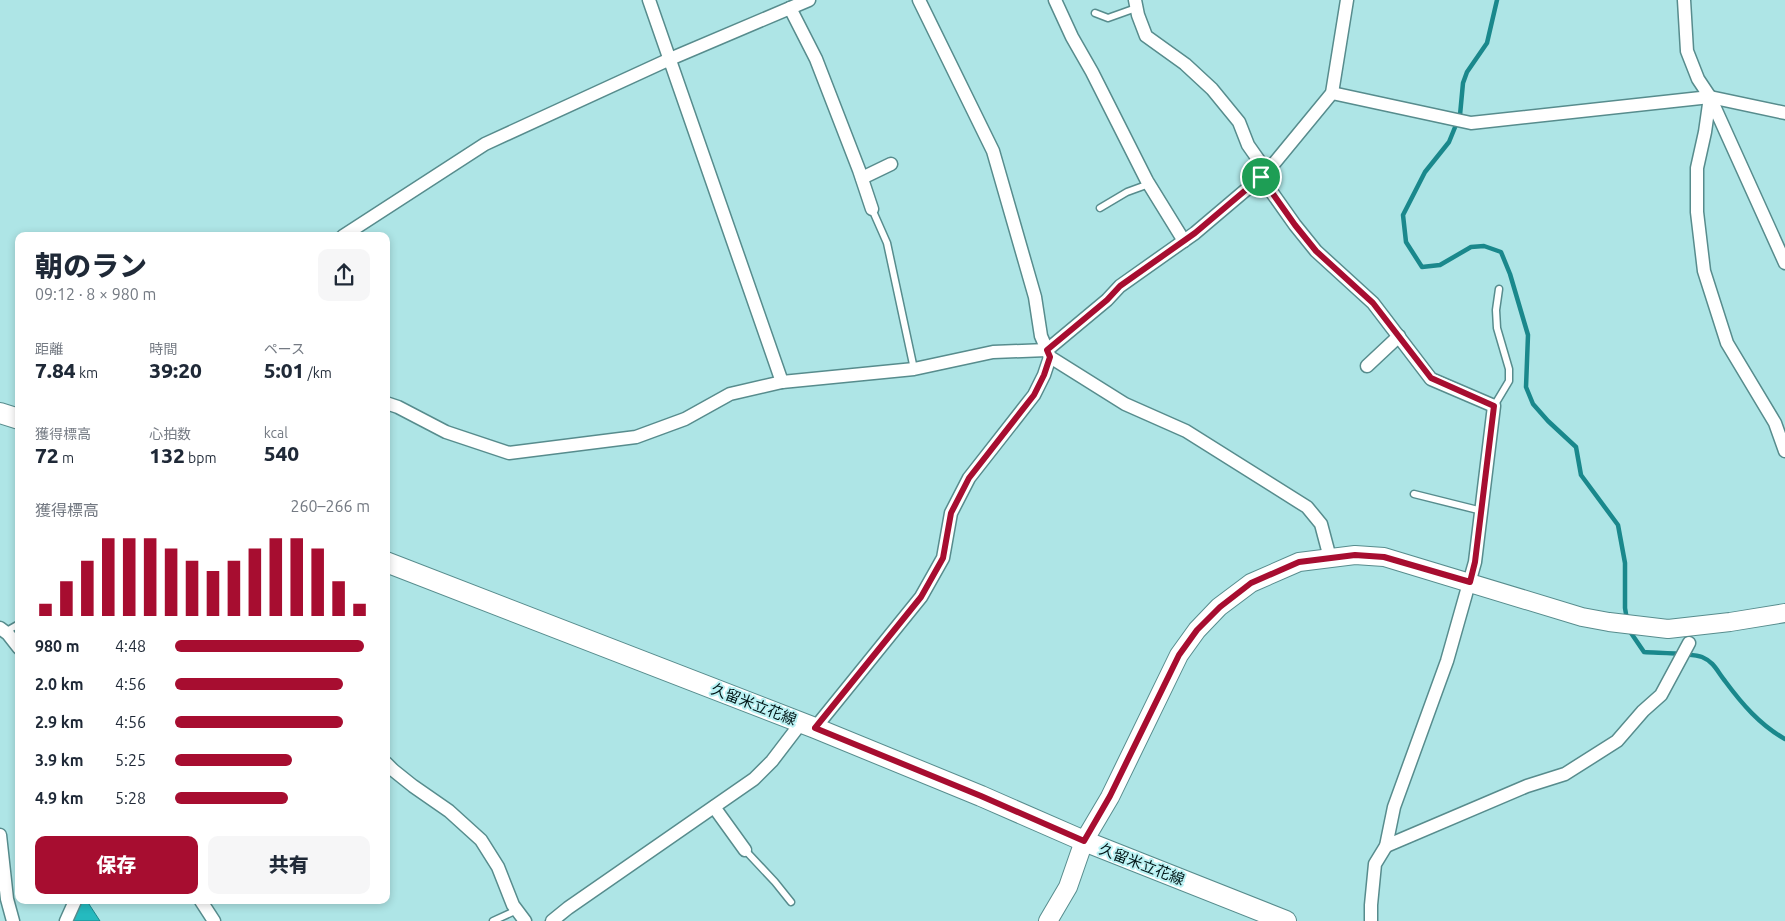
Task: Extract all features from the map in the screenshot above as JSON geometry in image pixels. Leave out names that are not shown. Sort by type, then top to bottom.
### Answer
[{"type":"main road","points":[[0,413],[15,419]]},
{"type":"main road","name":"久留米立花線","points":[[390,564],[808,725],[981,796],[1084,841],[1286,921]]},
{"type":"street","points":[[649,0],[782,382]]},
{"type":"street","points":[[349,232],[484,144],[670,59],[808,0]]},
{"type":"street","points":[[552,921],[754,779],[808,725],[921,597],[943,558],[951,513],[969,478],[1034,395],[1044,375],[1048,354],[1041,336],[1035,297],[993,152],[919,0]]},
{"type":"street","points":[[1055,0],[1072,37],[1149,184],[1184,241]]},
{"type":"street","points":[[1048,354],[1120,286],[1184,241],[1264,175],[1332,93],[1347,0]]},
{"type":"street","points":[[1684,0],[1687,51],[1698,79],[1710,97],[1785,263]]},
{"type":"street","points":[[1136,4],[1146,36],[1185,64],[1212,89],[1239,122],[1248,145],[1264,175],[1295,225],[1316,251],[1373,303],[1431,378],[1494,406],[1475,562],[1448,661],[1394,807],[1386,846],[1375,864],[1371,921]]},
{"type":"street","points":[[790,8],[816,59],[872,208]]},
{"type":"street","points":[[1332,93],[1471,123],[1710,97],[1785,113]]},
{"type":"street","points":[[1710,97],[1697,168],[1697,212],[1704,271],[1727,343],[1775,423],[1785,450]]},
{"type":"street","points":[[862,178],[890,164]]},
{"type":"street","points":[[1367,366],[1398,336]]},
{"type":"street","points":[[390,404],[446,432],[509,453],[636,437],[685,419],[730,394],[782,382],[914,369],[994,352],[1048,354],[1125,404],[1186,431],[1307,507],[1321,524],[1330,558]]},
{"type":"street","points":[[1048,921],[1068,887],[1084,841],[1110,796],[1179,655],[1197,630],[1220,607],[1251,583],[1299,562],[1355,555],[1384,557],[1582,617],[1668,629],[1785,613]]},
{"type":"street","points":[[2,630],[15,644]]},
{"type":"street","points":[[1386,846],[1527,786],[1565,774],[1617,741],[1643,711],[1661,695],[1688,643]]},
{"type":"street","points":[[390,767],[449,811],[481,840],[498,867],[513,905],[521,916]]},
{"type":"street","points":[[714,806],[745,850]]},
{"type":"street","points":[[0,835],[4,898],[13,921]]},
{"type":"street","points":[[66,921],[74,904]]},
{"type":"street","points":[[203,904],[214,921]]},
{"type":"lane","points":[[1095,13],[1108,18],[1136,4]]},
{"type":"lane","points":[[1100,208],[1128,192],[1149,184]]},
{"type":"lane","points":[[872,208],[889,251],[914,369]]},
{"type":"lane","points":[[1494,406],[1509,381],[1509,369],[1497,328],[1496,310],[1499,289]]},
{"type":"lane","points":[[1414,494],[1482,511]]},
{"type":"lane","points":[[2,630],[15,625]]},
{"type":"lane","points":[[745,850],[791,902]]},
{"type":"lane","points":[[493,921],[521,916]]},
{"type":"water","points":[[80,904],[89,904],[100,921],[71,921]]},
{"type":"waterway","points":[[1497,0],[1487,43],[1467,72],[1463,83],[1460,115],[1449,142],[1425,172],[1403,215],[1406,242],[1422,267],[1440,265],[1471,247],[1484,246],[1501,252],[1510,274],[1528,335],[1526,387],[1533,404],[1576,447],[1581,475],[1618,525],[1625,563],[1625,608],[1627,620]]},
{"type":"waterway","points":[[1629,630],[1644,652],[1691,655],[1710,661],[1752,713],[1767,727],[1785,739]]},
{"type":"route","points":[[1261,177],[1316,251],[1373,303],[1431,378],[1494,406],[1475,562],[1470,582],[1384,557],[1355,555],[1299,562],[1251,583],[1220,607],[1197,630],[1179,655],[1110,796],[1084,841],[981,796],[815,728],[921,597],[943,558],[951,513],[969,478],[1034,395],[1050,357],[1047,350],[1107,300],[1120,286],[1195,233],[1261,177]]}]
